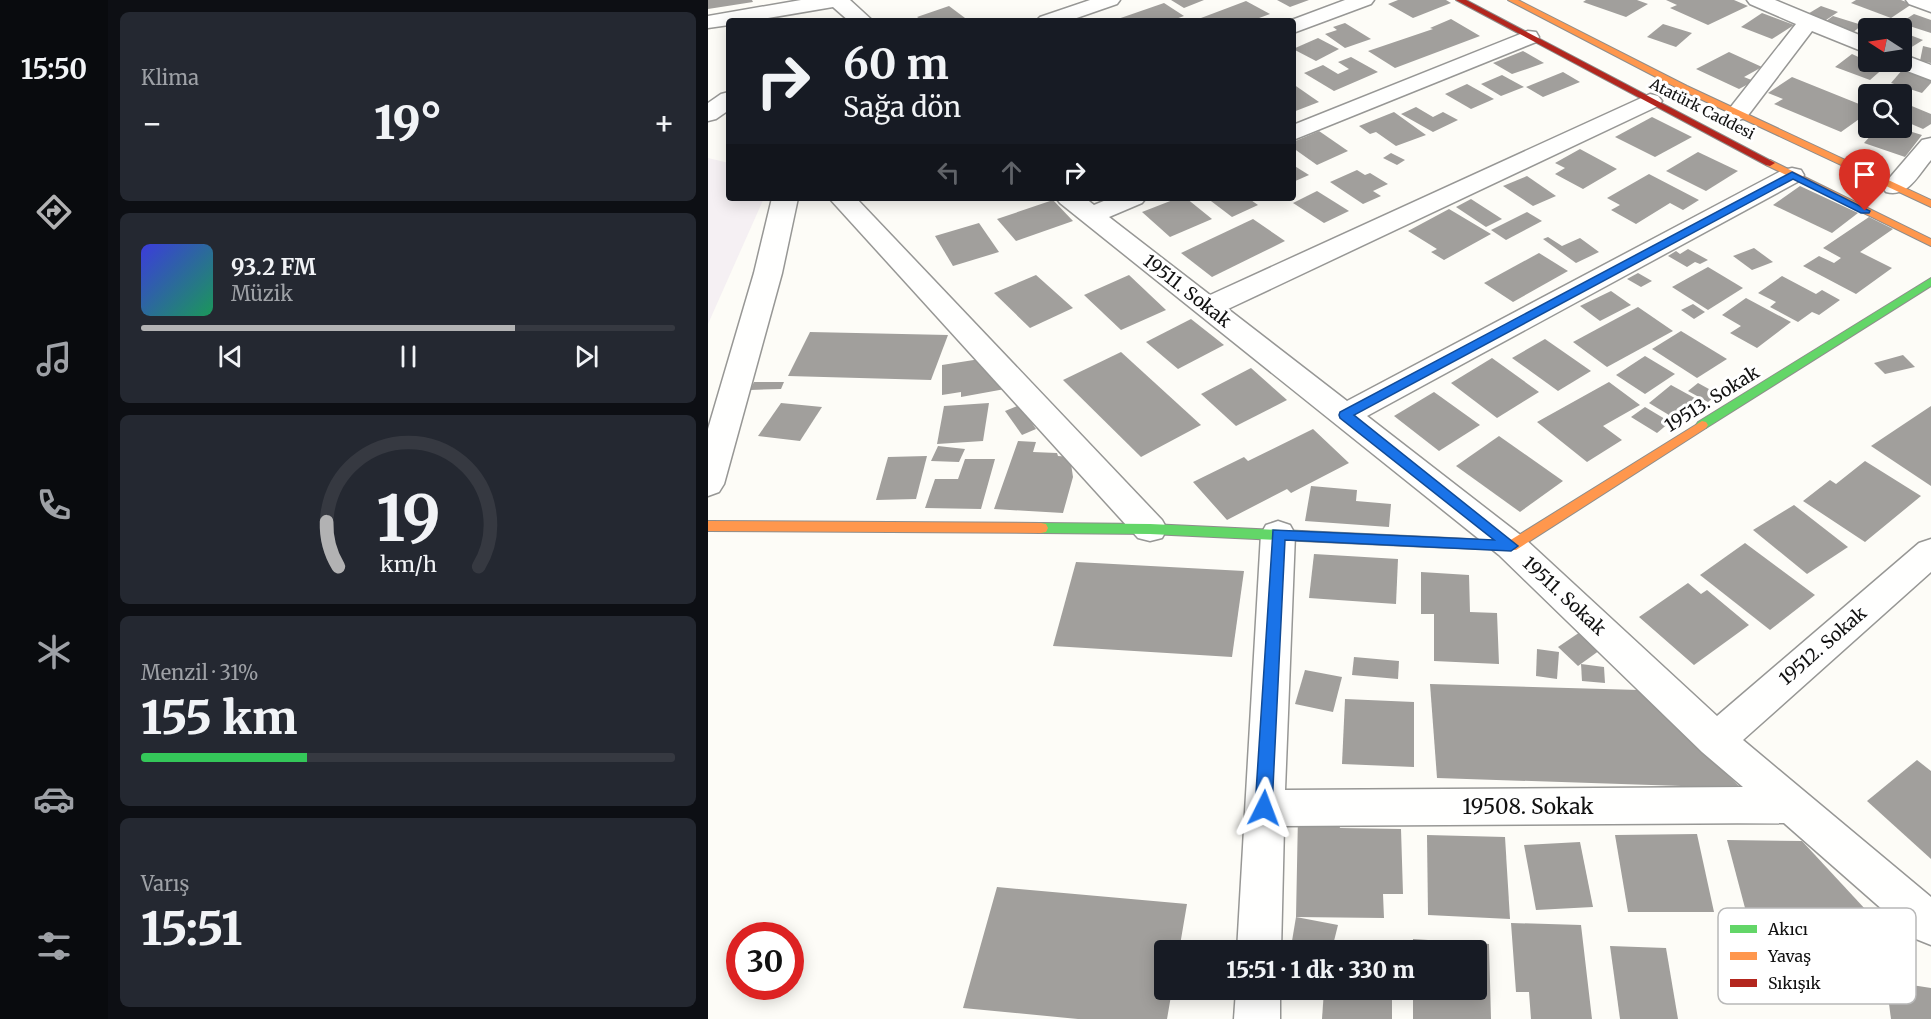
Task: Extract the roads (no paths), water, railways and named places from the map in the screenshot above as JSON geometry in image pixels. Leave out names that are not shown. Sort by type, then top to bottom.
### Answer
[{"type":"street","points":[[817,18],[837,0]]},
{"type":"street","points":[[731,18],[837,0],[858,18]]},
{"type":"street","points":[[1056,18],[1110,0]]},
{"type":"street","points":[[1296,26],[1364,0]]},
{"type":"street","name":"Atatürk Caddesi","points":[[1460,0],[1792,175],[1931,243]]},
{"type":"street","name":"Atatürk Caddesi","points":[[1512,0],[1738,113],[1931,204]]},
{"type":"street","points":[[1757,0],[1858,42]]},
{"type":"street","points":[[1916,0],[1931,6]]},
{"type":"street","points":[[708,22],[726,19]]},
{"type":"street","points":[[1738,113],[1808,22]]},
{"type":"street","points":[[1296,132],[1528,37]]},
{"type":"street","points":[[1912,65],[1931,73]]},
{"type":"street","points":[[1208,307],[1650,101]]},
{"type":"street","points":[[1894,187],[1931,145]]},
{"type":"street","points":[[1345,415],[1792,175]]},
{"type":"street","points":[[708,484],[768,273],[784,201]]},
{"type":"street","points":[[846,201],[1150,529]]},
{"type":"street","points":[[1080,206],[1113,201]]},
{"type":"street","name":"19511. Sokak","points":[[1080,206],[1511,546],[1716,740],[1912,908]]},
{"type":"street","name":"19513. Sokak","points":[[1511,546],[1931,281]]},
{"type":"street","points":[[708,526],[1150,529],[1511,546]]},
{"type":"street","points":[[1259,940],[1278,534]]},
{"type":"street","name":"19512. Sokak","points":[[1716,740],[1931,552]]},
{"type":"street","name":"19508. Sokak","points":[[1264,808],[1793,805]]},
{"type":"street","name":"19511. Sokak","points":[[1916,911],[1931,924]]},
{"type":"street","points":[[1257,1019],[1258,1000]]}]
